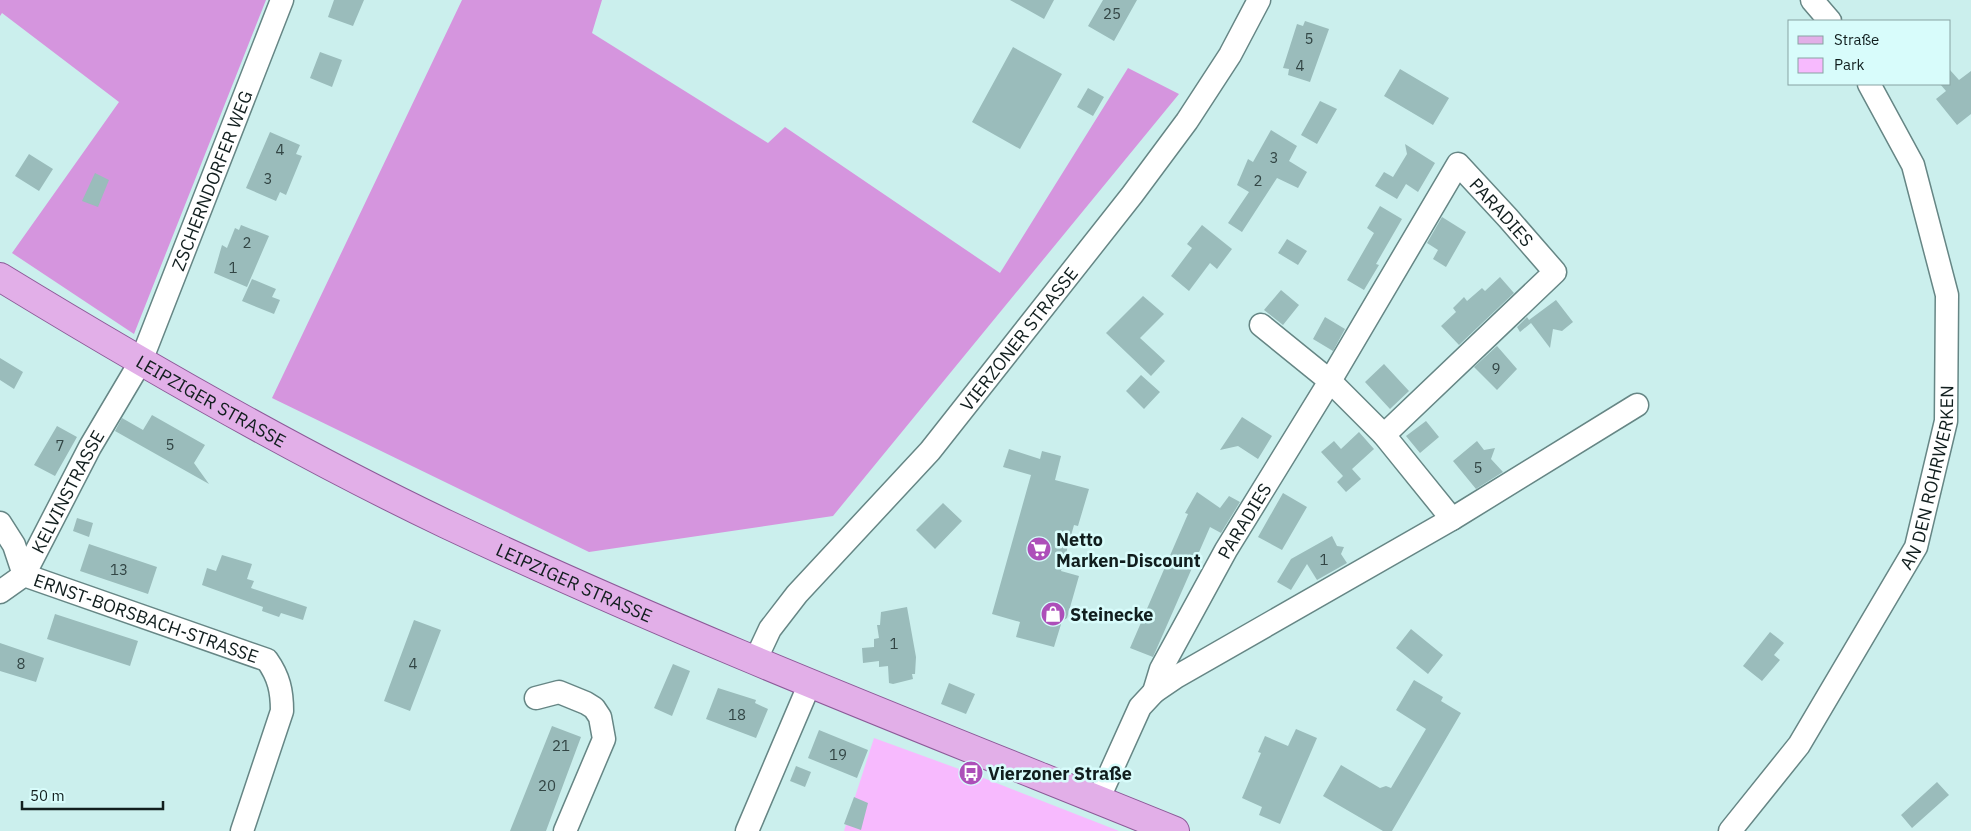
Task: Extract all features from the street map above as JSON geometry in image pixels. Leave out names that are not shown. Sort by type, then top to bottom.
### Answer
[{"type":"main road","name":"LEIPZIGER STRASSE","points":[[0,277],[141,361],[240,416],[442,522],[627,607],[755,661],[1175,831]]},
{"type":"street","name":"ZSCHERNDORFER WEG","points":[[141,361],[282,0]]},
{"type":"street","name":"VIERZONER STRASSE","points":[[755,661],[770,629],[797,594],[930,451],[1132,195],[1187,122],[1230,55],[1259,0]]},
{"type":"street","points":[[1812,0],[1829,20]]},
{"type":"street","name":"AN DEN ROHRWERKEN","points":[[1730,831],[1799,744],[1916,547],[1946,421],[1947,295],[1913,165],[1870,85]]},
{"type":"street","name":"PARADIES","points":[[1154,692],[1161,669],[1226,550],[1330,381],[1458,164],[1555,272],[1384,435]]},
{"type":"street","points":[[1260,325],[1330,381],[1384,435],[1452,519]]},
{"type":"street","name":"KELVINSTRASSE","points":[[24,575],[90,447],[141,361]]},
{"type":"street","name":"PARADIES","points":[[1098,800],[1140,707],[1154,692],[1176,677],[1452,519],[1637,405]]},
{"type":"street","name":"KELVINSTRASSE","points":[[0,523],[14,545],[24,575]]},
{"type":"street","name":"ERNST-BORSBACH-STRASSE","points":[[0,592],[24,575],[267,660],[277,674],[282,694],[282,711],[242,831]]},
{"type":"street","points":[[747,831],[810,683]]},
{"type":"street","points":[[536,698],[559,692],[586,703],[594,708],[600,717],[604,739],[565,831]]},
{"type":"green space","points":[[874,738],[970,773],[969,778],[979,782],[981,777],[1119,831],[844,831]]},
{"type":"shaded area","points":[[0,0],[266,0],[134,334],[12,253],[119,102],[2,13],[0,16]]},
{"type":"shaded area","points":[[462,0],[602,0],[592,33],[768,143],[785,127],[1000,273],[1128,68],[1179,94],[833,516],[589,552],[272,398]]},
{"type":"building","points":[[334,0],[364,0],[353,26],[328,17]]},
{"type":"building","points":[[1010,0],[1054,0],[1044,19]]},
{"type":"building","points":[[1103,0],[1137,0],[1114,41],[1088,26]]},
{"type":"building","points":[[1305,21],[1329,29],[1310,82],[1288,75],[1289,69],[1283,68],[1297,24],[1303,26]]},
{"type":"building","points":[[1013,47],[1062,74],[1020,149],[972,122]]},
{"type":"building","points":[[320,52],[342,60],[332,87],[310,78]]},
{"type":"building","points":[[1400,69],[1449,98],[1433,125],[1384,96]]},
{"type":"building","points":[[1951,71],[1959,80],[1971,71],[1971,114],[1957,125],[1936,99],[1946,91],[1941,85],[1951,85]]},
{"type":"building","points":[[1088,88],[1104,97],[1093,116],[1077,107]]},
{"type":"building","points":[[1320,101],[1337,109],[1317,144],[1301,135]]},
{"type":"building","points":[[1271,130],[1297,146],[1289,161],[1307,172],[1298,188],[1277,178],[1242,232],[1228,223],[1249,192],[1237,185],[1248,159],[1253,162]]},
{"type":"building","points":[[270,132],[300,145],[296,154],[302,156],[286,195],[280,192],[276,201],[246,188]]},
{"type":"building","points":[[1405,144],[1435,163],[1418,192],[1406,184],[1397,199],[1375,186],[1384,172],[1393,177],[1407,154]]},
{"type":"building","points":[[29,154],[53,169],[39,191],[15,176]]},
{"type":"building","points":[[95,173],[109,180],[98,207],[82,201]]},
{"type":"building","points":[[1380,206],[1402,219],[1376,264],[1379,265],[1364,290],[1347,280],[1374,233],[1367,228]]},
{"type":"building","points":[[1442,217],[1466,232],[1446,267],[1433,259],[1438,250],[1427,243]]},
{"type":"building","points":[[241,225],[269,236],[247,287],[214,273],[222,245],[227,248],[235,228],[239,230]]},
{"type":"building","points":[[1202,225],[1232,249],[1217,269],[1210,263],[1189,291],[1171,276],[1192,248],[1187,244]]},
{"type":"building","points":[[1287,239],[1307,251],[1298,265],[1278,253]]},
{"type":"building","points":[[1500,277],[1514,293],[1459,345],[1441,326],[1456,312],[1453,308],[1464,297],[1467,301],[1482,288],[1485,291]]},
{"type":"building","points":[[252,279],[276,289],[272,297],[280,300],[274,314],[242,301]]},
{"type":"building","points":[[1281,290],[1299,305],[1283,325],[1264,310]]},
{"type":"building","points":[[1143,296],[1164,314],[1140,338],[1165,361],[1151,376],[1106,333]]},
{"type":"building","points":[[1556,300],[1573,322],[1562,331],[1553,329],[1550,348],[1531,323],[1520,332],[1517,327],[1527,317],[1529,320]]},
{"type":"building","points":[[1325,317],[1345,329],[1333,351],[1313,339]]},
{"type":"building","points":[[1497,346],[1517,369],[1497,390],[1474,367]]},
{"type":"building","points":[[0,358],[23,372],[14,389],[0,380]]},
{"type":"building","points":[[1384,364],[1409,391],[1390,409],[1365,382]]},
{"type":"building","points":[[1141,375],[1160,392],[1144,409],[1126,391]]},
{"type":"building","points":[[152,415],[205,445],[194,463],[209,484],[115,431],[122,418],[143,430]]},
{"type":"building","points":[[1242,417],[1272,436],[1258,459],[1238,446],[1220,450]]},
{"type":"building","points":[[1426,421],[1439,437],[1420,453],[1406,436]]},
{"type":"building","points":[[57,426],[77,437],[55,476],[34,465]]},
{"type":"building","points":[[1359,432],[1374,449],[1352,469],[1361,479],[1346,492],[1337,482],[1343,476],[1321,452],[1334,441],[1341,449]]},
{"type":"building","points":[[1477,441],[1484,450],[1495,448],[1491,459],[1503,472],[1476,489],[1453,461]]},
{"type":"building","name":"Netto Marken-Discount","points":[[1009,449],[1040,459],[1042,451],[1061,456],[1055,480],[1089,489],[1078,526],[1074,525],[1061,571],[1079,576],[1067,618],[1062,621],[1054,647],[1016,637],[1020,622],[992,614],[1031,475],[1003,467]]},
{"type":"building","points":[[1197,492],[1220,508],[1229,496],[1240,502],[1221,533],[1210,527],[1153,657],[1130,648],[1188,514],[1185,513]]},
{"type":"building","points":[[1283,493],[1307,507],[1282,550],[1258,537]]},
{"type":"building","points":[[943,503],[962,521],[935,549],[916,530]]},
{"type":"building","points":[[77,518],[93,523],[89,537],[73,531]]},
{"type":"building","points":[[1332,536],[1337,546],[1344,547],[1341,554],[1347,563],[1317,580],[1307,564],[1291,590],[1277,582],[1291,559]]},
{"type":"building","points":[[89,544],[157,567],[148,594],[80,571]]},
{"type":"building","points":[[222,555],[252,564],[247,579],[254,581],[251,588],[307,607],[303,620],[281,613],[279,617],[262,611],[263,607],[202,585],[207,568],[216,571]]},
{"type":"building","points":[[907,607],[916,657],[915,674],[912,674],[913,679],[893,684],[889,683],[888,666],[879,667],[879,661],[863,663],[862,648],[874,647],[874,639],[879,638],[877,625],[880,625],[881,612]]},
{"type":"building","points":[[55,614],[138,641],[130,666],[47,639]]},
{"type":"building","points":[[414,620],[441,630],[410,711],[384,701]]},
{"type":"building","points":[[1411,629],[1443,655],[1428,674],[1396,648]]},
{"type":"building","points":[[1770,632],[1784,643],[1774,655],[1780,660],[1762,681],[1743,666]]},
{"type":"building","points":[[0,643],[44,658],[36,682],[0,671]]},
{"type":"building","points":[[673,664],[690,671],[672,716],[654,708]]},
{"type":"building","points":[[1414,680],[1443,697],[1441,701],[1461,713],[1392,831],[1383,831],[1323,796],[1341,765],[1380,788],[1386,786],[1391,788],[1426,729],[1396,710]]},
{"type":"building","points":[[949,683],[975,694],[966,714],[941,704]]},
{"type":"building","points":[[718,688],[756,700],[755,703],[768,709],[756,738],[706,719]]},
{"type":"building","points":[[552,726],[581,737],[546,831],[510,831]]},
{"type":"building","points":[[1296,729],[1317,738],[1280,824],[1259,815],[1262,807],[1242,798],[1261,753],[1258,752],[1265,736],[1288,746]]},
{"type":"building","points":[[819,730],[868,750],[857,778],[808,758]]},
{"type":"building","points":[[796,766],[811,772],[805,787],[790,781]]},
{"type":"building","points":[[1937,782],[1949,795],[1912,828],[1901,815]]},
{"type":"building","points":[[854,797],[868,803],[861,830],[844,824]]},
{"type":"place","name":"Netto Marken-Discount","points":[[1039,549]]},
{"type":"place","name":"Steinecke","points":[[1053,614]]},
{"type":"place","name":"Vierzoner Straße","points":[[971,773]]}]
